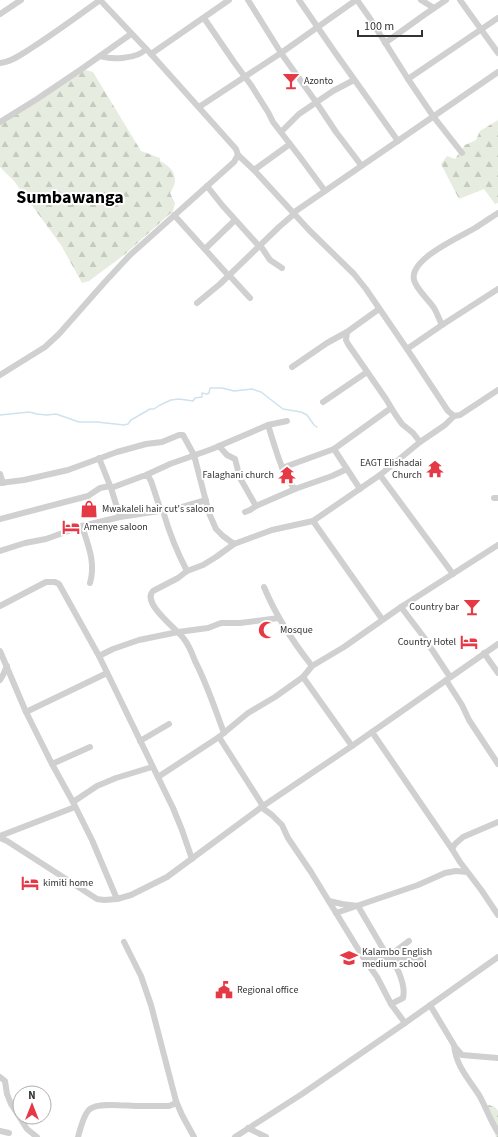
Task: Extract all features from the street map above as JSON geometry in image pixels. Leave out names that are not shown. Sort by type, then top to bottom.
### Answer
[{"type":"street","points":[[0,14],[21,0]]},
{"type":"street","points":[[0,63],[10,61],[20,56],[100,0],[151,54],[236,149],[238,155],[354,274],[366,289],[448,411],[454,416]]},
{"type":"street","points":[[151,54],[229,0]]},
{"type":"street","points":[[248,0],[281,53],[361,165]]},
{"type":"street","points":[[301,0],[317,27],[398,141]]},
{"type":"street","points":[[198,107],[281,53],[356,0],[369,17],[433,116],[462,153]]},
{"type":"street","points":[[420,0],[424,15]]},
{"type":"street","points":[[420,0],[434,8]]},
{"type":"street","points":[[386,43],[446,0]]},
{"type":"street","points":[[460,0],[498,53]]},
{"type":"street","points":[[204,18],[251,85],[273,122],[325,191]]},
{"type":"street","points":[[408,79],[498,18]]},
{"type":"street","points":[[0,122],[48,92],[131,34]]},
{"type":"street","points":[[100,56],[120,58],[143,53],[146,49]]},
{"type":"street","points":[[197,303],[220,284],[294,214],[361,165],[498,72]]},
{"type":"street","points":[[281,132],[299,114],[333,91],[354,80]]},
{"type":"street","points":[[254,170],[290,144]]},
{"type":"street","points":[[0,375],[45,347],[60,334],[130,255],[234,162],[238,155]]},
{"type":"street","points":[[207,186],[235,220],[260,245],[270,260],[282,268]]},
{"type":"street","points":[[442,325],[434,308],[414,281],[415,271],[419,264],[429,255],[498,213]]},
{"type":"street","points":[[174,215],[250,298]]},
{"type":"street","points":[[205,249],[235,220]]},
{"type":"street","points":[[407,349],[498,289]]},
{"type":"street","points":[[292,367],[327,343],[347,332],[379,309]]},
{"type":"street","points":[[347,332],[346,340],[367,372],[402,424],[413,433],[420,442]]},
{"type":"street","points":[[323,402],[367,372]]},
{"type":"street","points":[[406,1023],[391,1004],[377,977],[288,838],[282,825],[262,806],[222,735],[198,667],[184,638],[153,605],[150,598],[150,593],[203,565],[234,544],[272,530],[313,521],[380,475],[420,442],[445,425],[454,416],[460,414],[498,390]]},
{"type":"street","points":[[282,468],[334,449],[391,408]]},
{"type":"street","points":[[0,520],[88,496],[100,488],[110,487],[146,475],[268,425],[287,421]]},
{"type":"street","points":[[268,425],[282,468],[288,480],[295,489]]},
{"type":"street","points":[[0,474],[2,483],[24,480],[68,470],[130,448],[162,442],[181,435],[184,436],[194,455],[209,513],[216,529],[234,544]]},
{"type":"street","points":[[219,446],[227,455],[236,459],[240,478],[256,506]]},
{"type":"street","points":[[334,449],[360,489]]},
{"type":"street","points":[[99,458],[120,518]]},
{"type":"street","points":[[245,512],[295,489],[347,470]]},
{"type":"street","points":[[146,475],[149,476],[168,529],[188,572]]},
{"type":"street","points":[[380,475],[453,574]]},
{"type":"street","points":[[0,551],[46,539],[82,526],[179,508],[206,500]]},
{"type":"street","points":[[313,521],[382,619]]},
{"type":"street","points":[[82,526],[93,560],[92,578],[90,582]]},
{"type":"street","points":[[158,777],[222,735],[248,713],[275,697],[303,677],[312,666],[344,647],[382,619],[498,545]]},
{"type":"street","points":[[0,606],[46,582],[55,582],[60,587],[99,656],[158,777],[182,830],[192,859]]},
{"type":"street","points":[[264,588],[294,643],[312,666]]},
{"type":"street","points":[[401,607],[423,636],[448,678],[469,720],[498,764]]},
{"type":"street","points":[[99,656],[132,642],[178,632],[208,628],[221,623],[280,618]]},
{"type":"street","points":[[0,837],[93,897],[104,900],[117,899],[131,895],[156,883],[192,859],[262,806],[352,746],[498,644]]},
{"type":"street","points":[[0,651],[26,712],[92,840],[117,899]]},
{"type":"street","points":[[484,654],[498,673]]},
{"type":"street","points":[[0,680],[7,666]]},
{"type":"street","points":[[26,712],[106,672]]},
{"type":"street","points":[[303,677],[352,746]]},
{"type":"street","points":[[140,742],[169,724]]},
{"type":"street","points":[[372,732],[460,862],[498,915]]},
{"type":"street","points":[[52,764],[90,747]]},
{"type":"street","points":[[0,837],[74,805],[97,786],[116,778],[152,767]]},
{"type":"street","points":[[452,849],[463,837],[498,822]]},
{"type":"street","points":[[456,871],[460,862]]},
{"type":"street","points":[[336,912],[418,885],[440,875],[456,871],[467,872]]},
{"type":"street","points":[[329,901],[358,906]]},
{"type":"street","points":[[358,906],[389,958],[394,963],[398,974],[404,994],[403,998],[391,1004]]},
{"type":"street","points":[[389,958],[409,941]]},
{"type":"street","points":[[124,942],[141,976],[152,1005],[176,1101],[194,1137]]},
{"type":"street","points":[[363,957],[421,960]]},
{"type":"street","points":[[235,1137],[302,1094],[406,1023],[498,957]]},
{"type":"street","points":[[430,1005],[455,1047],[462,1055],[498,1058]]},
{"type":"street","points":[[455,1047],[454,1053],[458,1063],[478,1095],[498,1132]]},
{"type":"street","points":[[0,1078],[4,1080],[8,1098],[16,1113],[27,1129],[37,1137]]},
{"type":"street","points":[[78,1137],[86,1114],[89,1109],[95,1106],[169,1106],[174,1104],[176,1101]]},
{"type":"street","points":[[248,1128],[266,1137]]},
{"type":"street","points":[[0,1131],[9,1133]]},
{"type":"green space","points":[[85,70],[93,72],[141,151],[160,158],[160,161],[172,171],[174,174],[175,183],[170,193],[175,203],[173,211],[124,255],[89,281],[82,283],[61,245],[14,181],[0,167],[0,124]]},
{"type":"green space","points":[[498,120],[498,203],[495,204],[484,189],[459,199],[441,164],[447,156],[455,159],[465,145],[476,140],[480,131]]},
{"type":"green space","points":[[489,1105],[495,1107],[498,1111],[498,1137],[496,1137],[486,1108]]},
{"type":"waterway","points":[[0,415],[29,412],[47,415],[56,414],[79,422],[124,425],[128,424],[131,420],[150,409],[154,409],[171,400],[179,399],[193,401],[195,398],[202,397],[202,393],[209,393],[210,388],[222,388],[234,391],[252,389],[261,392],[283,409],[301,412],[307,415],[317,427]]},
{"type":"place","name":"Azonto","points":[[291,81]]},
{"type":"place","name":"EAGT Elishadai Church","points":[[435,469]]},
{"type":"place","name":"Falaghani church","points":[[287,475]]},
{"type":"place","name":"Mwakaleli hair cut's saloon","points":[[89,509]]},
{"type":"place","name":"Amenye saloon","points":[[71,527]]},
{"type":"place","name":"Country bar","points":[[472,607]]},
{"type":"place","name":"Mosque","points":[[267,630]]},
{"type":"place","name":"Country Hotel","points":[[469,642]]},
{"type":"place","name":"kimiti home","points":[[30,883]]},
{"type":"place","name":"Kalambo English medium school","points":[[349,958]]},
{"type":"place","name":"Regional office","points":[[224,990]]},
{"type":"district","name":"Sumbawanga","points":[[70,197]]}]
